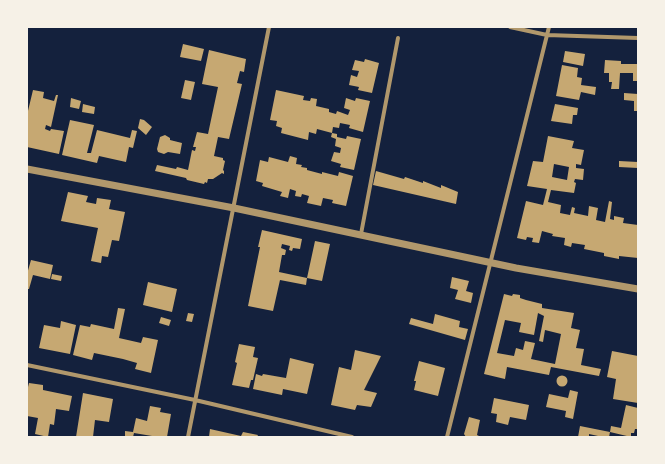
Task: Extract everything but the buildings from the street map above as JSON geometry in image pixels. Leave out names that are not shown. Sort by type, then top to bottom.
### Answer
[{"type":"street","points":[[188,437],[269,27]]},
{"type":"street","points":[[510,27],[547,35],[638,38]]},
{"type":"street","points":[[447,437],[549,27]]},
{"type":"street","points":[[361,234],[398,38]]},
{"type":"street","points":[[27,169],[234,208],[490,262],[638,289]]},
{"type":"street","points":[[27,365],[195,400],[352,437]]}]
